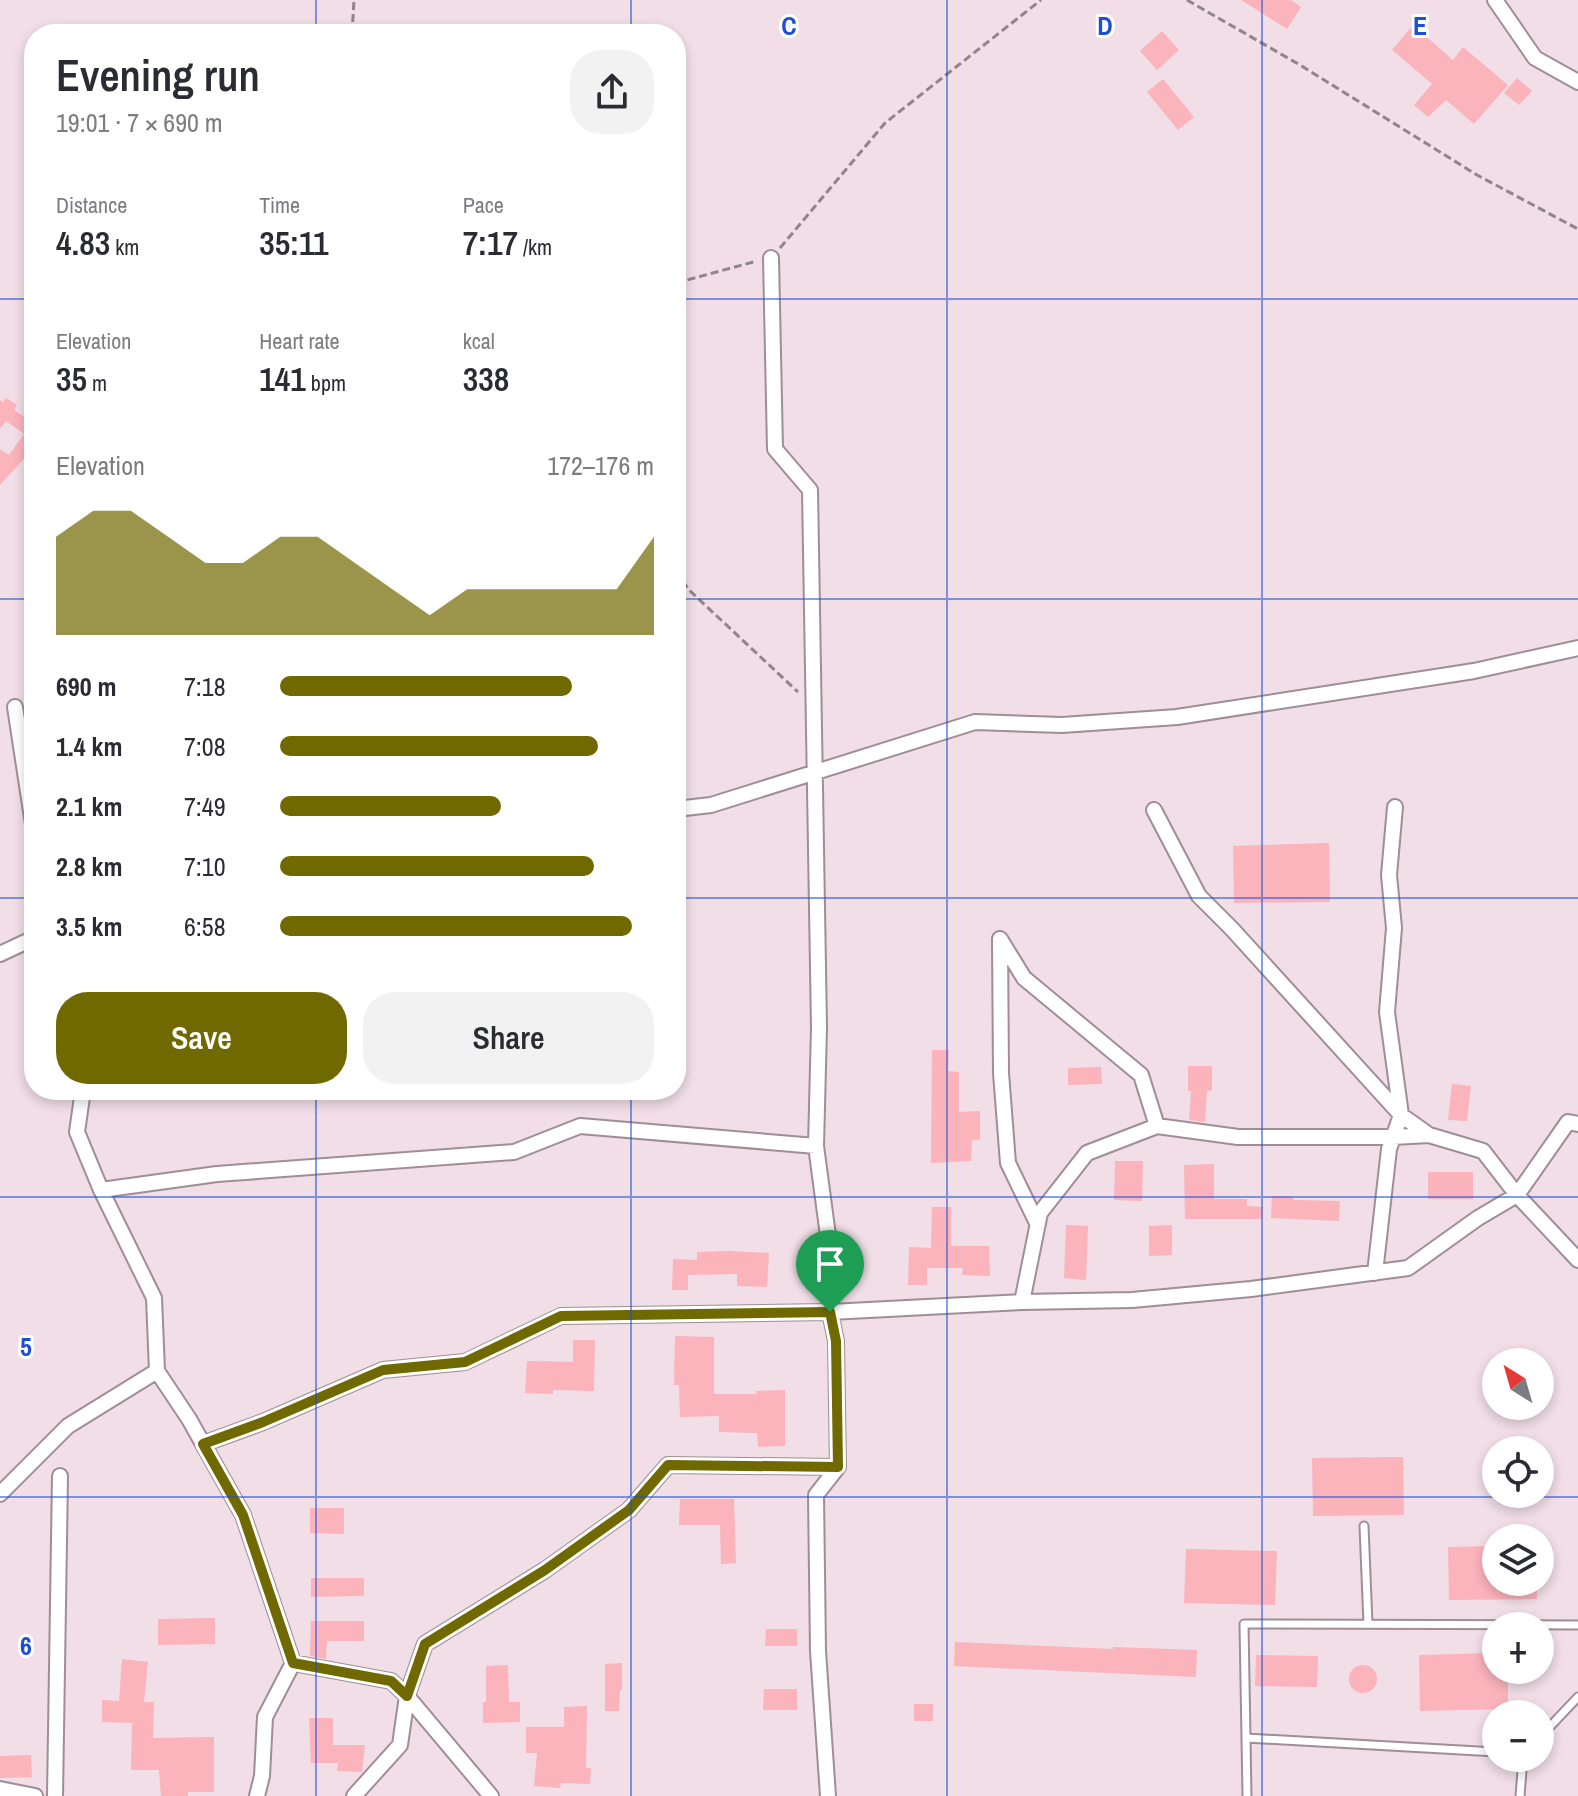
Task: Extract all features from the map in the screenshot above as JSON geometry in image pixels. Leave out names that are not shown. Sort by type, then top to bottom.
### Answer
[{"type":"street","points":[[1495,0],[1535,58],[1578,82]]},
{"type":"street","points":[[771,258],[775,449],[810,490],[819,1027],[816,1146],[829,1243],[830,1312],[836,1341],[838,1467],[816,1495],[818,1651],[828,1796]]},
{"type":"street","points":[[686,808],[711,805],[975,722],[1062,725],[1177,717],[1474,671],[1578,648]]},
{"type":"street","points":[[15,707],[24,766]]},
{"type":"street","points":[[1375,1273],[1389,1149],[1401,1115],[1387,1012],[1394,928],[1389,875],[1395,807]]},
{"type":"street","points":[[1154,810],[1199,896],[1401,1115],[1429,1135],[1483,1151],[1517,1195],[1578,1260]]},
{"type":"street","points":[[1037,1223],[1008,1163],[1001,1073],[1000,939],[1024,978],[1141,1075],[1157,1126]]},
{"type":"street","points":[[0,954],[24,943]]},
{"type":"street","points":[[82,1100],[77,1132],[101,1190],[154,1298],[157,1371],[243,1515],[293,1663],[265,1717],[262,1776],[257,1796]]},
{"type":"street","points":[[203,1444],[263,1422],[383,1370],[465,1362],[561,1316],[830,1312],[1132,1300],[1251,1289],[1408,1268],[1478,1218],[1517,1195],[1568,1122],[1578,1124]]},
{"type":"street","points":[[101,1190],[217,1174],[514,1152],[580,1126],[816,1146]]},
{"type":"street","points":[[1022,1302],[1040,1213],[1087,1153],[1157,1126],[1238,1137],[1429,1135]]},
{"type":"street","points":[[0,1494],[68,1426],[157,1371]]},
{"type":"street","points":[[354,1796],[400,1745],[407,1696],[425,1644],[545,1570],[629,1510],[668,1465],[838,1467]]},
{"type":"street","points":[[55,1796],[60,1476]]},
{"type":"street","points":[[293,1663],[391,1681],[491,1796]]},
{"type":"street","points":[[0,1789],[35,1796]]},
{"type":"lane","points":[[1364,1526],[1368,1624]]},
{"type":"lane","points":[[1247,1796],[1244,1624],[1578,1625]]},
{"type":"lane","points":[[1554,1722],[1578,1697]]},
{"type":"lane","points":[[1246,1738],[1482,1751]]},
{"type":"lane","points":[[1520,1796],[1522,1772]]},
{"type":"path","points":[[353,24],[354,0]]},
{"type":"path","points":[[686,280],[771,258],[885,123],[1041,0]]},
{"type":"path","points":[[1187,0],[1300,65],[1477,175],[1578,229]]},
{"type":"path","points":[[686,586],[812,705]]},
{"type":"building","points":[[1241,0],[1291,0],[1301,7],[1287,29]]},
{"type":"building","points":[[1413,25],[1453,60],[1463,47],[1508,85],[1474,124],[1446,100],[1428,117],[1414,105],[1432,84],[1392,50]]},
{"type":"building","points":[[1162,31],[1179,50],[1157,70],[1140,51]]},
{"type":"building","points":[[1517,78],[1532,91],[1519,105],[1504,93]]},
{"type":"building","points":[[1163,79],[1194,117],[1178,130],[1147,92]]},
{"type":"building","points":[[6,398],[17,405],[14,410],[24,417],[24,434],[6,421],[0,429],[0,400],[3,402]]},
{"type":"building","points":[[24,434],[24,459],[0,485],[0,449],[9,455]]},
{"type":"building","points":[[1329,843],[1330,902],[1234,903],[1233,846]]},
{"type":"building","points":[[932,1050],[949,1050],[948,1071],[959,1072],[959,1112],[980,1111],[980,1140],[972,1140],[971,1161],[931,1163]]},
{"type":"building","points":[[1188,1066],[1212,1066],[1212,1090],[1207,1091],[1205,1122],[1189,1120],[1191,1091],[1188,1091]]},
{"type":"building","points":[[1101,1067],[1102,1084],[1068,1085],[1068,1068]]},
{"type":"building","points":[[1452,1084],[1471,1086],[1467,1121],[1448,1120]]},
{"type":"building","points":[[1115,1161],[1143,1161],[1142,1201],[1114,1200]]},
{"type":"building","points":[[1214,1164],[1214,1199],[1247,1199],[1247,1206],[1263,1207],[1262,1219],[1185,1219],[1184,1165]]},
{"type":"building","points":[[1428,1172],[1473,1172],[1473,1199],[1428,1199]]},
{"type":"building","points":[[1272,1196],[1293,1197],[1293,1200],[1340,1201],[1339,1221],[1271,1218]]},
{"type":"building","points":[[932,1207],[951,1207],[951,1246],[989,1246],[990,1276],[962,1275],[963,1268],[927,1268],[927,1285],[908,1285],[909,1247],[931,1248]]},
{"type":"building","points":[[1066,1225],[1088,1226],[1086,1280],[1064,1278]]},
{"type":"building","points":[[1172,1225],[1172,1255],[1149,1256],[1149,1226]]},
{"type":"building","points":[[697,1252],[769,1253],[767,1287],[737,1286],[737,1274],[688,1275],[688,1290],[672,1290],[673,1259],[697,1260]]},
{"type":"building","points":[[675,1336],[714,1337],[714,1394],[757,1394],[756,1391],[785,1390],[785,1446],[758,1447],[757,1433],[719,1432],[719,1416],[680,1417],[679,1385],[674,1385]]},
{"type":"building","points":[[573,1340],[595,1340],[594,1391],[525,1393],[527,1361],[573,1362]]},
{"type":"building","points":[[1403,1457],[1404,1515],[1313,1516],[1312,1458]]},
{"type":"building","points":[[680,1499],[734,1499],[736,1563],[721,1564],[720,1525],[679,1525]]},
{"type":"building","points":[[310,1508],[344,1508],[344,1534],[310,1533]]},
{"type":"building","points":[[1482,1546],[1482,1596],[1537,1596],[1537,1599],[1449,1600],[1448,1547]]},
{"type":"building","points":[[1186,1549],[1277,1551],[1275,1605],[1184,1603]]},
{"type":"building","points":[[311,1578],[364,1578],[364,1596],[311,1597]]},
{"type":"building","points":[[215,1618],[215,1644],[158,1645],[158,1619]]},
{"type":"building","points":[[311,1621],[364,1621],[364,1641],[327,1641],[326,1659],[310,1656]]},
{"type":"building","points":[[766,1629],[797,1629],[797,1646],[765,1646]]},
{"type":"building","points":[[955,1642],[1197,1650],[1196,1677],[954,1666]]},
{"type":"building","points":[[1482,1653],[1482,1684],[1508,1684],[1508,1700],[1482,1700],[1482,1710],[1420,1711],[1419,1655]]},
{"type":"building","points":[[1256,1655],[1318,1656],[1317,1687],[1255,1686]]},
{"type":"building","points":[[122,1659],[148,1662],[144,1702],[154,1702],[153,1738],[214,1737],[214,1792],[161,1796],[159,1770],[131,1770],[132,1723],[102,1722],[102,1700],[119,1701]]},
{"type":"building","points":[[622,1663],[619,1711],[605,1711],[605,1664]]},
{"type":"building","points":[[508,1665],[509,1702],[520,1702],[520,1722],[483,1723],[486,1666]]},
{"type":"building","points":[[1363,1665],[1373,1669],[1377,1679],[1373,1689],[1363,1693],[1353,1689],[1349,1679],[1353,1669]]},
{"type":"building","points":[[764,1689],[797,1689],[797,1710],[763,1710]]},
{"type":"building","points":[[914,1704],[933,1704],[933,1721],[914,1721]]},
{"type":"building","points":[[587,1706],[586,1768],[591,1768],[590,1784],[561,1783],[560,1788],[534,1786],[537,1753],[526,1753],[526,1727],[564,1727],[564,1707]]},
{"type":"building","points":[[309,1718],[333,1718],[333,1745],[365,1745],[362,1772],[337,1771],[338,1763],[311,1763]]},
{"type":"building","points":[[31,1755],[32,1777],[0,1778],[0,1756]]},
{"type":"route","points":[[830,1312],[836,1341],[838,1467],[668,1465],[629,1510],[545,1570],[425,1644],[407,1696],[391,1681],[293,1663],[243,1515],[203,1444],[263,1422],[383,1370],[465,1362],[561,1316],[830,1312]]}]
